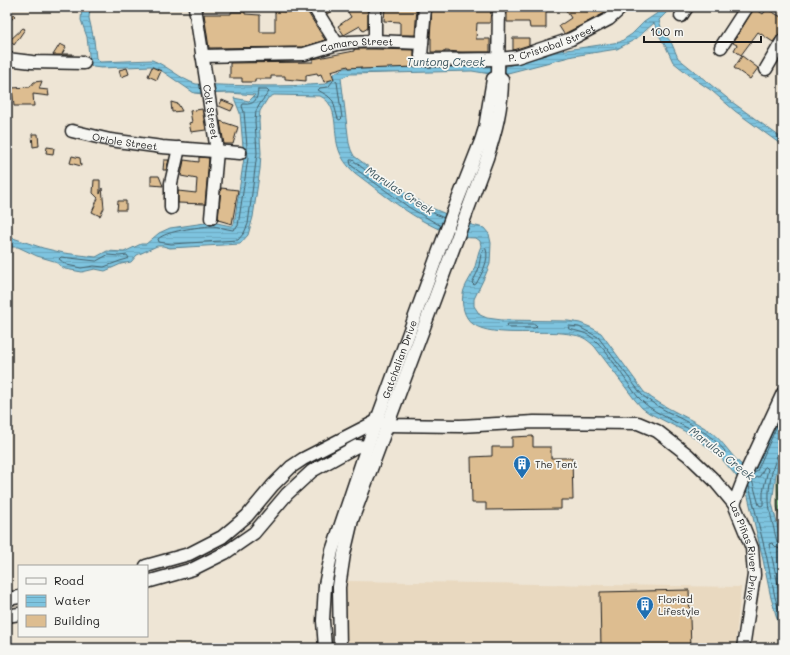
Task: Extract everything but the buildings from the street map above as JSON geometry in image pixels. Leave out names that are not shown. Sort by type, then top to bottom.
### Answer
[{"type":"street","name":"Colt Street","points":[[195,7],[217,151],[211,218]]},
{"type":"street","points":[[314,7],[337,44]]},
{"type":"street","points":[[375,7],[375,41]]},
{"type":"street","points":[[425,7],[422,56],[426,60],[498,68],[499,7]]},
{"type":"street","name":"P. Cristobal Street","points":[[498,68],[517,57],[571,40],[609,19],[622,7]]},
{"type":"street","points":[[721,47],[747,7]]},
{"type":"street","points":[[766,69],[783,40]]},
{"type":"street","name":"Camaro Street","points":[[202,56],[304,54],[337,44],[375,41],[422,43]]},
{"type":"street","points":[[7,59],[32,62],[84,63]]},
{"type":"street","name":"Gatchalian Drive","points":[[340,648],[339,587],[344,554],[352,520],[382,423],[446,232],[496,98],[502,79],[498,68]]},
{"type":"street","name":"Gatchalian Drive","points":[[325,648],[325,585],[332,551],[367,446],[382,423],[468,212],[497,127],[496,98]]},
{"type":"street","name":"Oriole Street","points":[[72,130],[110,140],[240,153]]},
{"type":"street","points":[[171,208],[171,183],[179,148]]},
{"type":"street","name":"Las Piñas River Drive","points":[[743,648],[754,575],[752,548],[734,504],[748,468],[783,393]]},
{"type":"street","points":[[148,565],[189,554],[222,537],[248,516],[270,489],[291,467],[304,459],[382,423],[460,426],[534,422],[638,423],[657,431],[688,455],[714,480],[734,504]]},
{"type":"street","points":[[148,582],[193,569],[226,553],[254,533],[287,494],[312,471],[357,446],[367,446]]},
{"type":"street","points":[[7,599],[18,597]]},
{"type":"street","points":[[7,616],[18,614]]},
{"type":"street","points":[[324,635],[340,633]]},
{"type":"shaded area","name":"Floriad Lifestyle","points":[[346,581],[741,587],[735,648],[347,648]]},
{"type":"green space","points":[[783,450],[783,529],[777,507],[777,481]]},
{"type":"water","name":"Marulas Creek","points":[[82,7],[90,7],[89,18],[96,58],[100,62],[152,60],[196,84],[293,86],[326,84],[336,72],[345,68],[407,64],[441,65],[461,62],[504,67],[559,51],[620,42],[665,7],[672,7],[659,20],[662,31],[671,42],[678,58],[732,102],[783,139],[783,146],[735,111],[712,91],[673,62],[657,32],[654,23],[636,39],[617,49],[573,56],[504,74],[490,74],[472,71],[350,74],[341,78],[349,143],[354,156],[397,188],[427,206],[472,225],[484,228],[489,234],[491,243],[490,264],[474,299],[474,306],[480,315],[487,318],[502,320],[568,321],[580,323],[601,333],[644,392],[660,403],[711,432],[743,466],[783,403],[783,448],[776,474],[772,503],[783,548],[783,639],[771,598],[746,488],[721,458],[688,433],[642,408],[595,347],[583,338],[563,333],[494,331],[473,324],[465,315],[462,298],[473,272],[481,246],[480,241],[476,238],[445,232],[428,224],[396,204],[355,173],[347,165],[338,147],[333,112],[330,105],[320,96],[274,95],[268,98],[260,111],[260,169],[253,217],[248,235],[240,244],[170,248],[157,246],[137,255],[131,262],[121,264],[105,271],[95,269],[82,272],[65,269],[54,261],[37,256],[18,247],[11,247],[7,273],[7,236],[43,248],[64,253],[96,257],[107,251],[124,252],[141,244],[146,244],[159,233],[170,228],[212,222],[231,226],[234,224],[244,158],[240,113],[234,98],[249,101],[255,95],[194,93],[162,71],[151,66],[93,67],[90,64],[87,37],[81,20]]},
{"type":"place","name":"The Tent","points":[[522,479]]},
{"type":"place","name":"Floriad Lifestyle","points":[[645,620]]},
{"type":"water label","name":"Tuntong Creek","points":[[446,61]]}]
